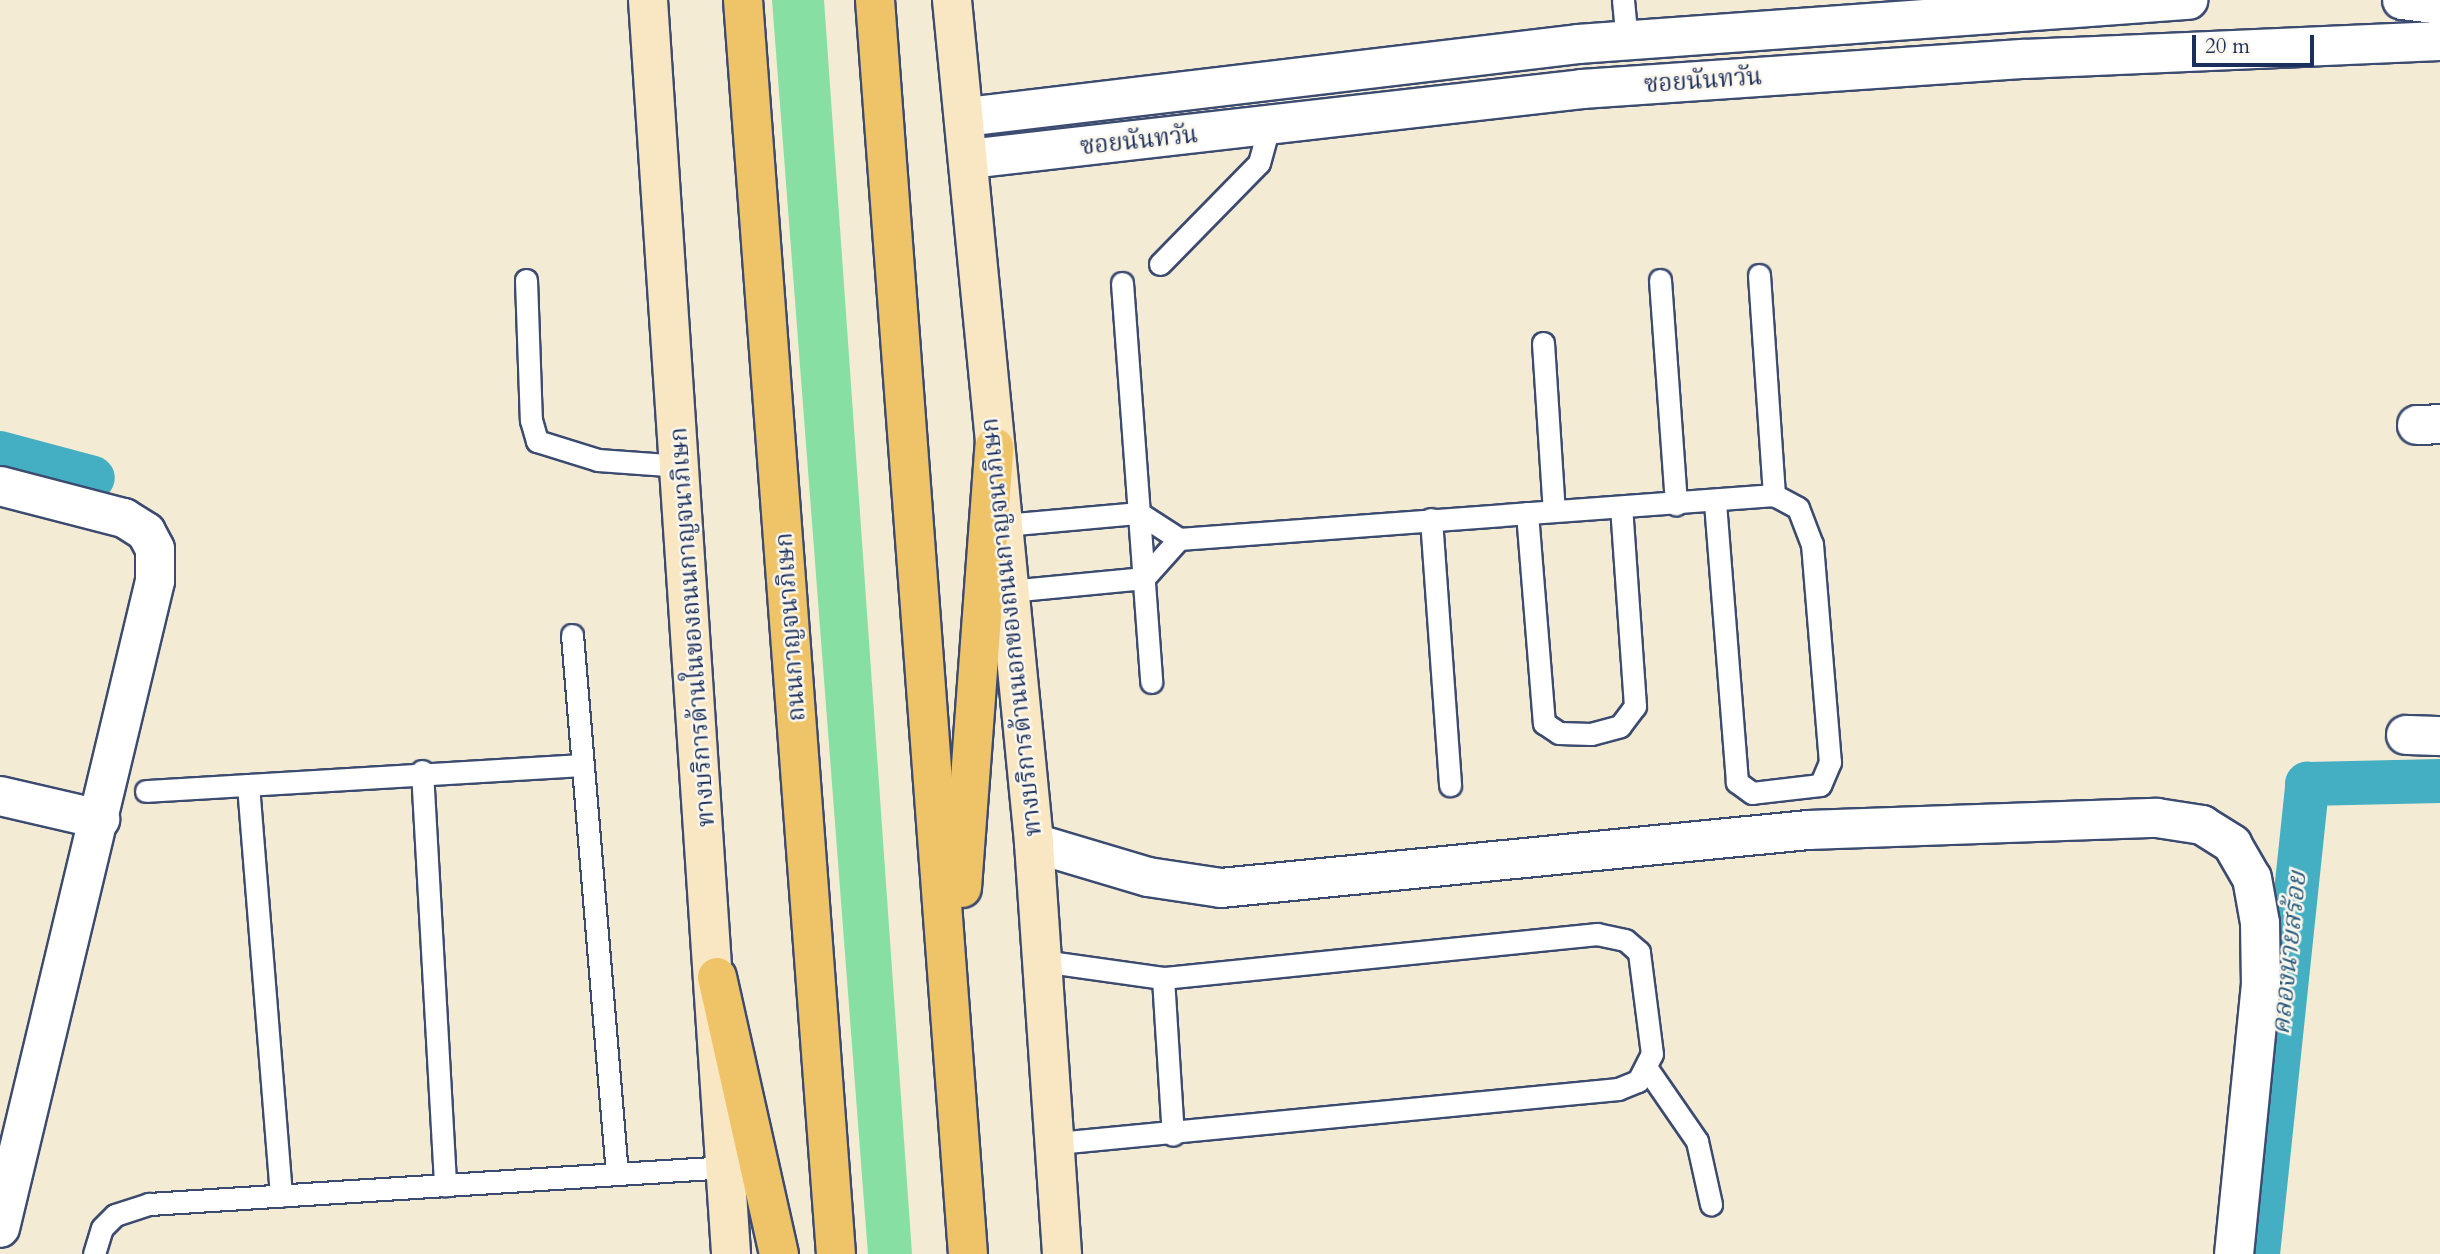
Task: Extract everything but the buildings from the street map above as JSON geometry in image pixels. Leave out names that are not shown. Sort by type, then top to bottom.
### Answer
[{"type":"highway","name":"ถนนกาญจนาภิเษก","points":[[743,0],[836,1254]]},
{"type":"highway","points":[[875,0],[968,1254]]},
{"type":"highway","points":[[952,1019],[994,447]]},
{"type":"highway","points":[[717,977],[779,1254]]},
{"type":"main road","name":"ทางบริการด้านในของถนนกาญจนาภิเษก","points":[[648,0],[717,977],[732,1254]]},
{"type":"main road","name":"ทางบริการด้านนอกของถนนกาญจนาภิเษก","points":[[953,0],[1034,843],[1057,1143],[1062,1254]]},
{"type":"street","name":"ซอยนันทวัน","points":[[966,117],[1348,69],[1578,44],[1628,42],[1842,12],[1938,19],[2087,4],[2188,0]]},
{"type":"street","points":[[2402,0],[2440,5]]},
{"type":"street","points":[[1938,19],[1946,64]]},
{"type":"street","name":"ซอยนันทวัน","points":[[969,159],[1350,112],[1582,89],[1946,64],[2440,41]]},
{"type":"street","points":[[1578,44],[1582,89]]},
{"type":"street","points":[[1348,69],[1350,112]]},
{"type":"street","points":[[0,486],[124,518],[146,532],[155,549],[155,581],[100,819],[10,1126],[0,1228]]},
{"type":"street","points":[[0,796],[100,819]]},
{"type":"street","points":[[1034,843],[1148,877],[1221,888],[1808,830],[2157,818],[2202,825],[2232,844],[2252,878],[2260,923],[2261,984],[2234,1254]]},
{"type":"lane","points":[[1623,0],[1628,42]]},
{"type":"lane","points":[[1160,264],[1259,163],[1270,123]]},
{"type":"lane","points":[[1759,275],[1774,495]]},
{"type":"lane","points":[[526,280],[531,420],[537,441],[598,460],[681,466]]},
{"type":"lane","points":[[1660,280],[1676,504]]},
{"type":"lane","points":[[1122,283],[1152,682]]},
{"type":"lane","points":[[1543,344],[1554,511]]},
{"type":"lane","points":[[1003,525],[1139,513],[1179,539],[1774,495],[1798,508],[1812,544],[1830,762],[1826,779],[1812,788],[1752,793],[1737,782],[1715,500]]},
{"type":"lane","points":[[1527,513],[1544,723],[1559,733],[1591,734],[1620,726],[1635,706],[1621,507]]},
{"type":"lane","points":[[1431,519],[1450,785]]},
{"type":"lane","points":[[1009,591],[1144,578],[1179,539]]},
{"type":"lane","points":[[572,635],[580,765],[617,1174]]},
{"type":"lane","points":[[146,791],[422,772],[580,765]]},
{"type":"lane","points":[[422,772],[445,1185]]},
{"type":"lane","points":[[248,785],[281,1196]]},
{"type":"lane","points":[[1042,961],[1163,978],[1597,934],[1625,940],[1646,968],[1648,1070],[1697,1141],[1711,1205]]},
{"type":"lane","points":[[1163,978],[1173,1135]]},
{"type":"lane","points":[[1057,1143],[1173,1135],[1618,1089],[1648,1070]]},
{"type":"lane","points":[[94,1254],[102,1228],[130,1208],[726,1167]]},
{"type":"green space","points":[[772,0],[824,0],[912,1254],[868,1254]]},
{"type":"waterway","points":[[0,453],[93,478]]},
{"type":"waterway","name":"คลองนายสร้อย","points":[[2258,1254],[2307,784],[2440,781]]}]
